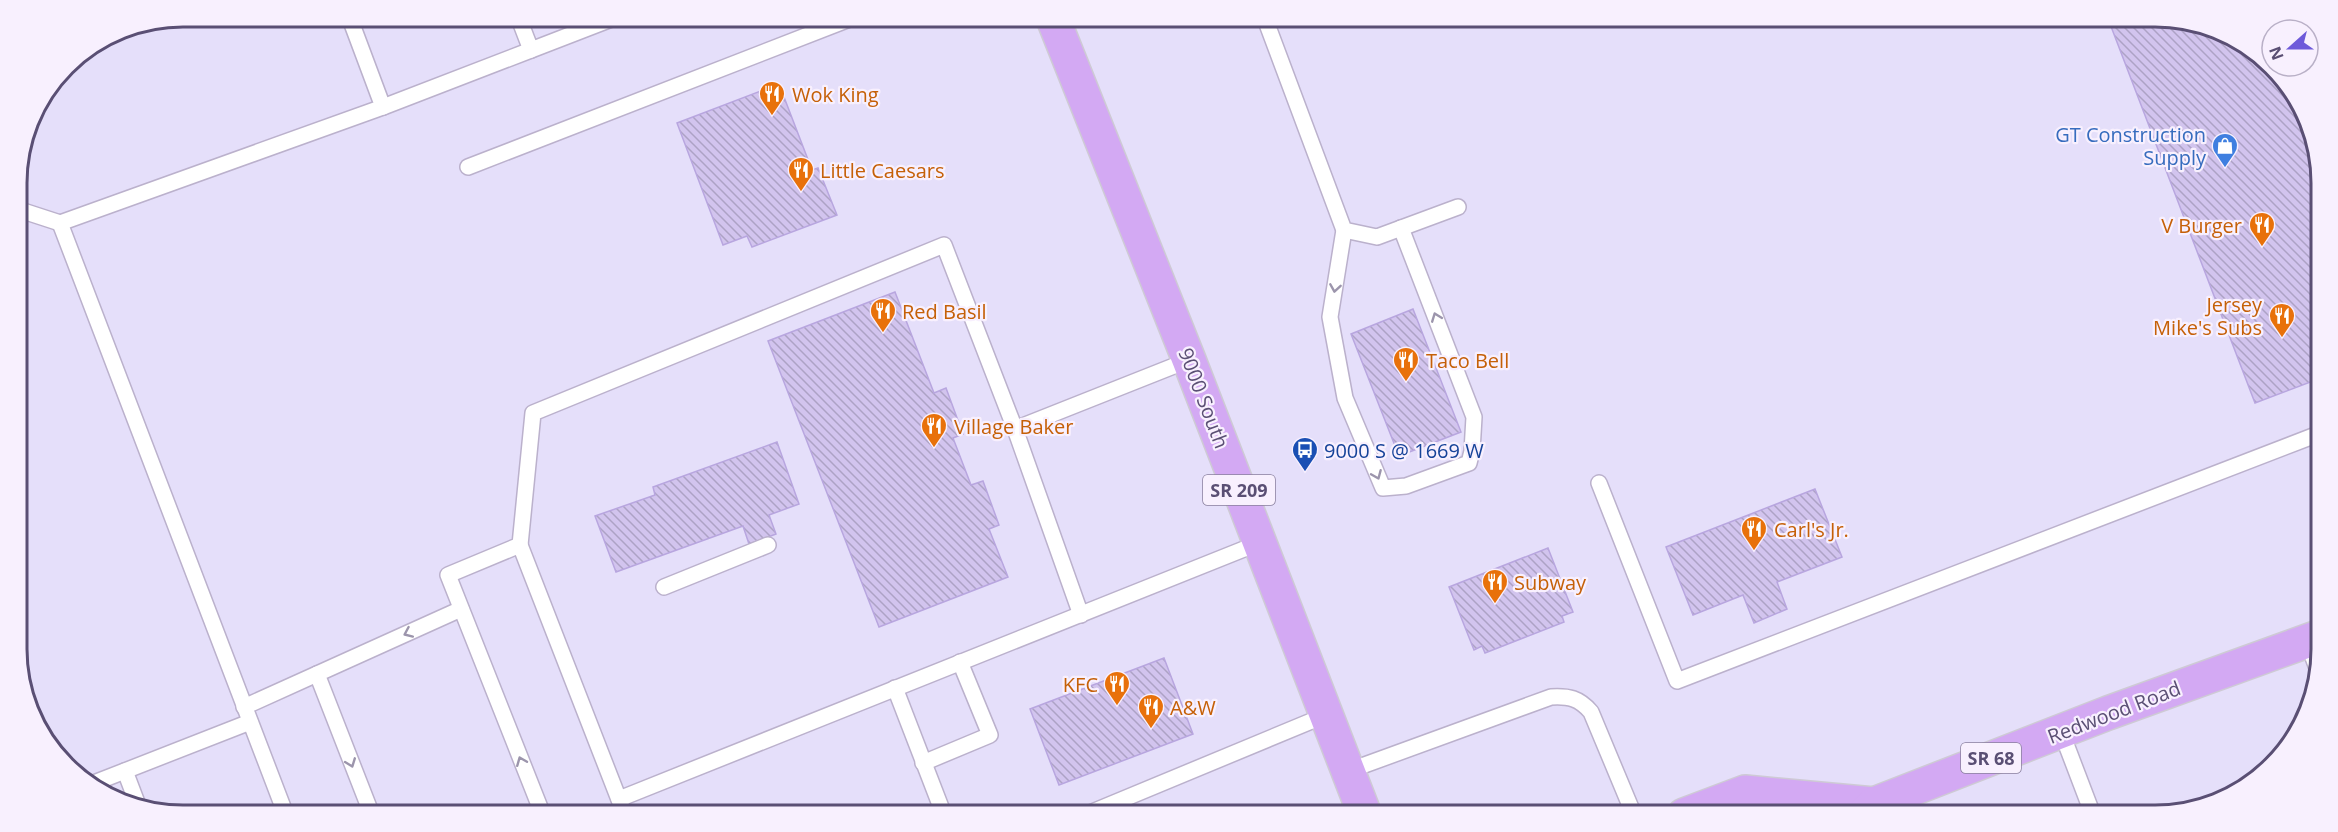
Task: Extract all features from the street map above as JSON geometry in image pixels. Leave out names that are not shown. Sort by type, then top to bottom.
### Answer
[{"type":"main road","name":"9000 South","points":[[1056,27],[1189,360],[1361,805]]},
{"type":"main road","name":"Redwood Road","points":[[1881,805],[2061,731],[2311,651]]},
{"type":"main road","name":"Redwood Road","points":[[1711,805],[1745,792],[1835,805]]},
{"type":"lane","points":[[353,27],[383,107]]},
{"type":"lane","points":[[522,27],[531,51]]},
{"type":"lane","points":[[27,212],[60,223],[383,107],[592,27]]},
{"type":"lane","points":[[468,167],[829,27]]},
{"type":"lane","points":[[1268,27],[1344,231],[1330,317],[1345,398],[1383,488],[1406,486],[1469,463],[1472,451],[1474,417],[1401,228]]},
{"type":"lane","points":[[1344,231],[1377,237],[1458,207]]},
{"type":"lane","points":[[60,223],[282,805]]},
{"type":"lane","points":[[621,805],[520,545],[533,413],[944,245],[1015,429],[1081,615]]},
{"type":"lane","points":[[1015,429],[1189,360]]},
{"type":"lane","points":[[1599,483],[1677,681],[2311,437]]},
{"type":"lane","points":[[619,799],[1259,543]]},
{"type":"lane","points":[[520,545],[448,575],[539,805]]},
{"type":"lane","points":[[664,587],[768,545]]},
{"type":"lane","points":[[244,707],[461,609]]},
{"type":"lane","points":[[923,763],[990,735],[960,662]]},
{"type":"lane","points":[[317,674],[368,805]]},
{"type":"lane","points":[[895,688],[940,805]]},
{"type":"lane","points":[[1348,771],[1551,698],[1566,696],[1582,701],[1591,712],[1630,805]]},
{"type":"lane","points":[[1109,805],[1326,715]]},
{"type":"lane","points":[[99,781],[250,722]]},
{"type":"lane","points":[[2061,731],[2089,805]]},
{"type":"lane","points":[[125,771],[135,798]]},
{"type":"shaded area","points":[[172,27],[2155,27],[2196,32],[2242,53],[2260,68],[2260,78],[2272,80],[2285,96],[2295,114],[2306,142],[2310,162],[2311,649],[2306,690],[2285,736],[2250,773],[2205,797],[2166,805],[172,805],[133,797],[96,779],[66,752],[53,736],[43,718],[30,680],[27,660],[27,172],[32,142],[39,123],[59,88],[96,53],[123,39],[152,30]]},
{"type":"building","points":[[2111,27],[2176,28],[2205,35],[2242,53],[2260,68],[2260,78],[2270,78],[2285,96],[2303,133],[2310,162],[2311,382],[2255,403]]},
{"type":"building","points":[[779,84],[812,170],[818,168],[837,215],[752,247],[747,236],[723,245],[677,123]]},
{"type":"building","points":[[895,292],[934,393],[946,388],[963,434],[953,438],[971,485],[983,481],[999,525],[989,529],[1008,577],[879,627],[768,341]]},
{"type":"building","name":"Taco Bell","points":[[1413,309],[1461,432],[1399,456],[1351,334]]},
{"type":"building","points":[[777,442],[799,504],[769,515],[776,534],[749,544],[743,526],[616,572],[595,516],[655,495],[653,487]]},
{"type":"building","name":"Carl's Jr.","points":[[1815,489],[1842,557],[1777,582],[1787,609],[1754,623],[1743,595],[1693,615],[1666,547]]},
{"type":"building","points":[[1548,548],[1573,612],[1562,616],[1564,622],[1485,653],[1482,646],[1474,650],[1449,587]]},
{"type":"building","points":[[1164,658],[1193,734],[1059,785],[1030,709]]},
{"type":"place","name":"Wok King","points":[[772,117]]},
{"type":"place","name":"GT Construction Supply","points":[[2225,169]]},
{"type":"place","name":"Little Caesars","points":[[801,193]]},
{"type":"place","name":"V Burger","points":[[2262,248]]},
{"type":"place","name":"Red Basil","points":[[883,334]]},
{"type":"place","name":"Jersey Mike's Subs","points":[[2282,339]]},
{"type":"place","name":"Taco Bell","points":[[1406,383]]},
{"type":"place","name":"Village Baker","points":[[934,449]]},
{"type":"place","name":"9000 S @ 1669 W","points":[[1305,473]]},
{"type":"place","name":"Carl's Jr.","points":[[1754,552]]},
{"type":"place","name":"Subway","points":[[1495,605]]},
{"type":"place","name":"KFC","points":[[1117,707]]},
{"type":"place","name":"A&W","points":[[1151,730]]}]
